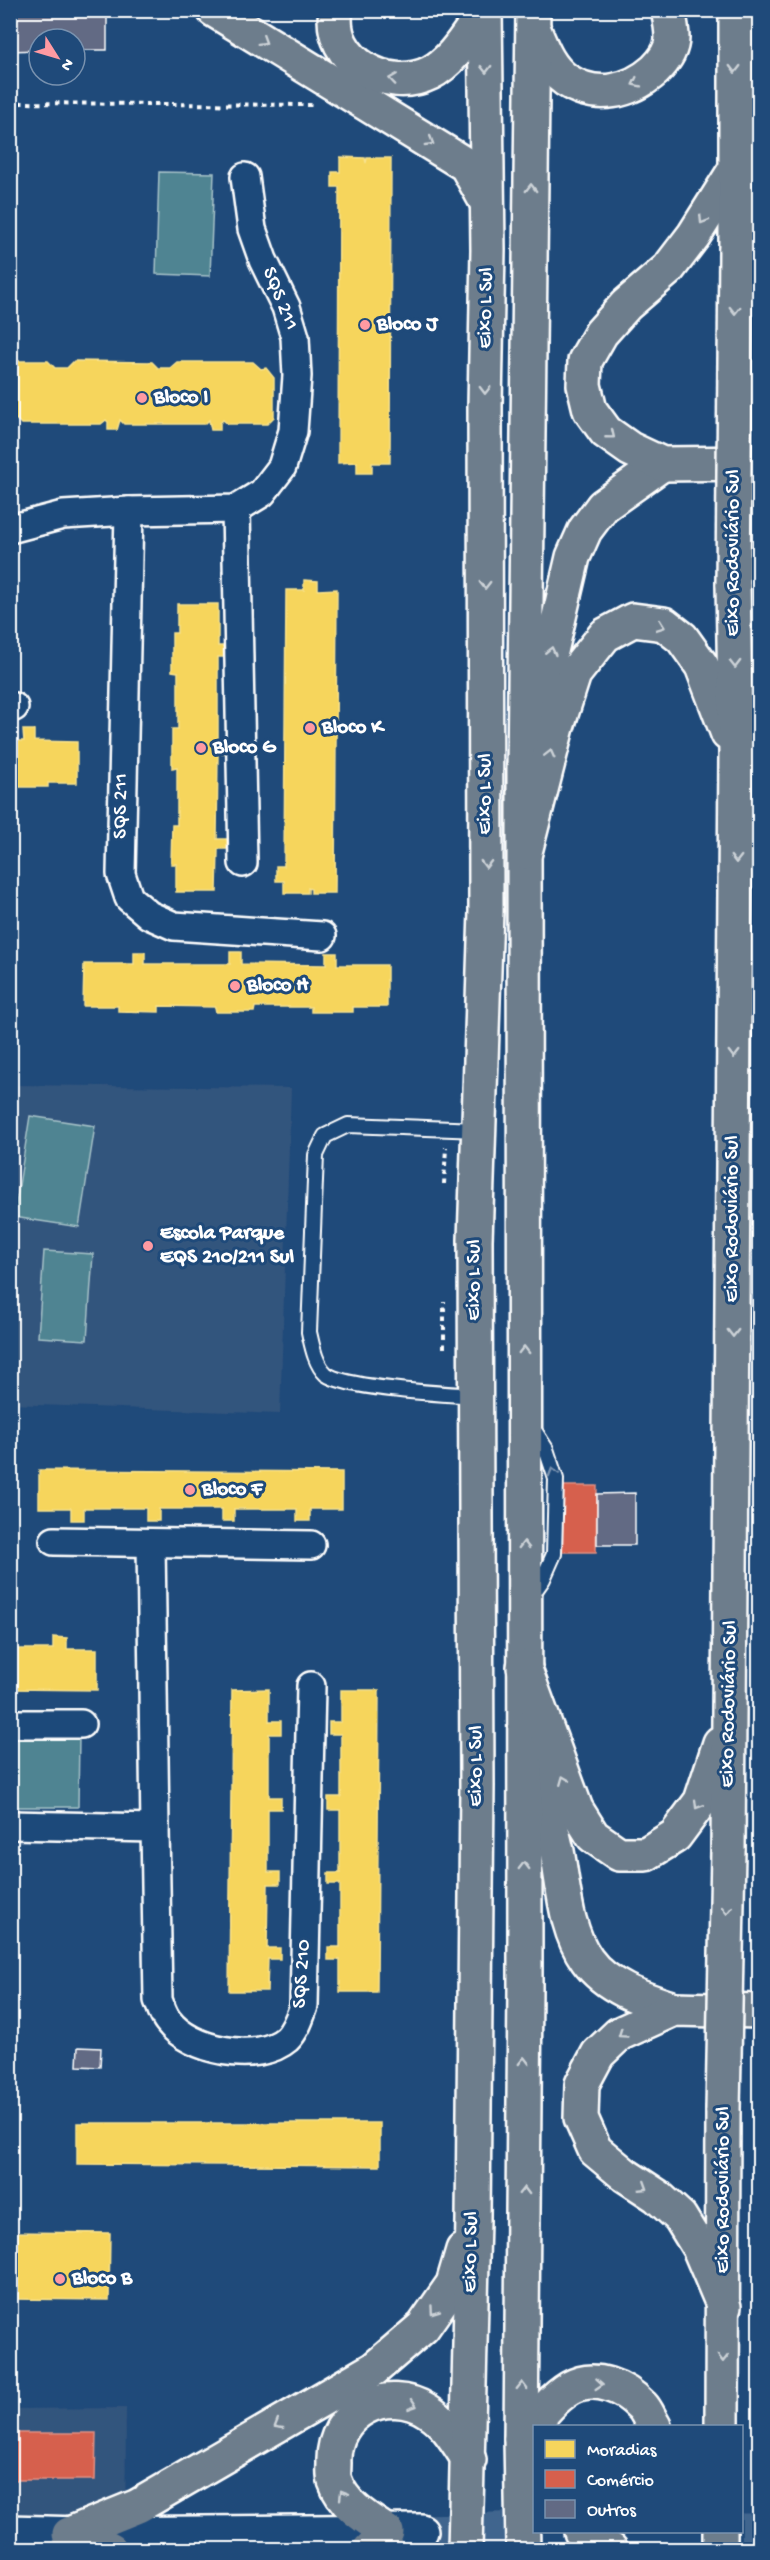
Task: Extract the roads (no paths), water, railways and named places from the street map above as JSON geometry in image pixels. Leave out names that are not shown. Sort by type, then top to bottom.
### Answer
[{"type":"main road","points":[[214,10],[466,165],[488,203]]},
{"type":"main road","points":[[336,10],[334,19],[339,46],[356,63],[378,77],[406,81],[431,72],[452,56],[485,11]]},
{"type":"main road","points":[[533,19],[550,65],[567,80],[590,92],[614,92],[642,82],[664,61],[672,40],[668,10]]},
{"type":"main road","name":"Eixo Rodoviário Sul","points":[[722,2425],[723,2110],[730,1710],[736,753],[733,584],[736,10]]},
{"type":"main road","name":"Eixo L Sul","points":[[465,2550],[469,2460],[473,2220],[477,1786],[475,1240],[486,911],[485,405],[488,203],[485,11]]},
{"type":"main road","name":"Eixo L Sul","points":[[523,2550],[521,2439],[525,2000],[524,770],[533,19]]},
{"type":"main road","points":[[735,170],[694,235],[668,268],[601,333],[585,361],[584,386],[590,410],[606,432],[630,449],[662,464],[759,463]]},
{"type":"main road","points":[[524,770],[573,557],[585,530],[603,506],[662,464]]},
{"type":"main road","points":[[525,852],[557,727],[574,674],[605,635],[633,620],[663,624],[682,638],[702,666],[736,753]]},
{"type":"main road","points":[[524,1667],[576,1809],[593,1836],[619,1854],[646,1854],[675,1836],[701,1801],[730,1710]]},
{"type":"main road","points":[[524,1743],[543,1797],[556,1847],[572,1933],[588,1962],[612,1983],[639,1998],[674,2009],[759,2011]]},
{"type":"main road","points":[[674,2009],[619,2034],[598,2054],[582,2084],[581,2118],[595,2150],[625,2175],[657,2196],[680,2217],[699,2248],[724,2307]]},
{"type":"main road","points":[[75,2534],[148,2500],[374,2368],[423,2327],[453,2284],[473,2220]]},
{"type":"main road","points":[[521,2439],[547,2406],[572,2387],[597,2381],[621,2388],[643,2407],[653,2425]]},
{"type":"main road","points":[[378,2541],[364,2517],[347,2502],[334,2480],[334,2453],[339,2432],[357,2410],[380,2401],[404,2402],[428,2410],[449,2428],[469,2460]]},
{"type":"main road","points":[[583,2533],[611,2550]]},
{"type":"main road","points":[[720,2533],[720,2550]]},
{"type":"main road","points":[[75,2534],[111,2550]]},
{"type":"street","name":"SQS 211","points":[[236,509],[262,493],[282,467],[293,431],[297,376],[295,337],[286,307],[263,260],[252,229],[245,177]]},
{"type":"street","points":[[10,530],[63,515],[236,509],[243,863]]},
{"type":"street","name":"SQS 211","points":[[129,511],[121,874],[129,898],[148,915],[174,926],[322,936]]},
{"type":"street","points":[[54,1541],[311,1545]]},
{"type":"street","name":"SQS 210","points":[[151,1544],[158,2000],[167,2021],[184,2036],[205,2046],[247,2053],[269,2049],[287,2038],[298,2023],[304,2006],[311,1686]]},
{"type":"street","points":[[10,1724],[81,1724]]},
{"type":"street","points":[[10,1825],[156,1828]]},
{"type":"street","points":[[10,2532],[378,2541],[421,2531]]},
{"type":"lane","points":[[476,1396],[345,1383],[326,1373],[314,1354],[309,1332],[316,1155],[326,1136],[348,1125],[479,1130]]},
{"type":"tunnel","points":[[421,2531],[533,2528]]},
{"type":"tunnel","points":[[743,2530],[760,2530]]},
{"type":"place","name":"Bloco J","points":[[365,325]]},
{"type":"place","name":"Bloco I","points":[[142,398]]},
{"type":"place","name":"Bloco K","points":[[310,728]]},
{"type":"place","name":"Bloco G","points":[[201,748]]},
{"type":"place","name":"Bloco H","points":[[235,986]]},
{"type":"place","name":"Escola Parque EQS 210/211 Sul","points":[[148,1246]]},
{"type":"place","name":"Bloco F","points":[[190,1490]]},
{"type":"place","name":"Bloco B","points":[[60,2279]]}]
